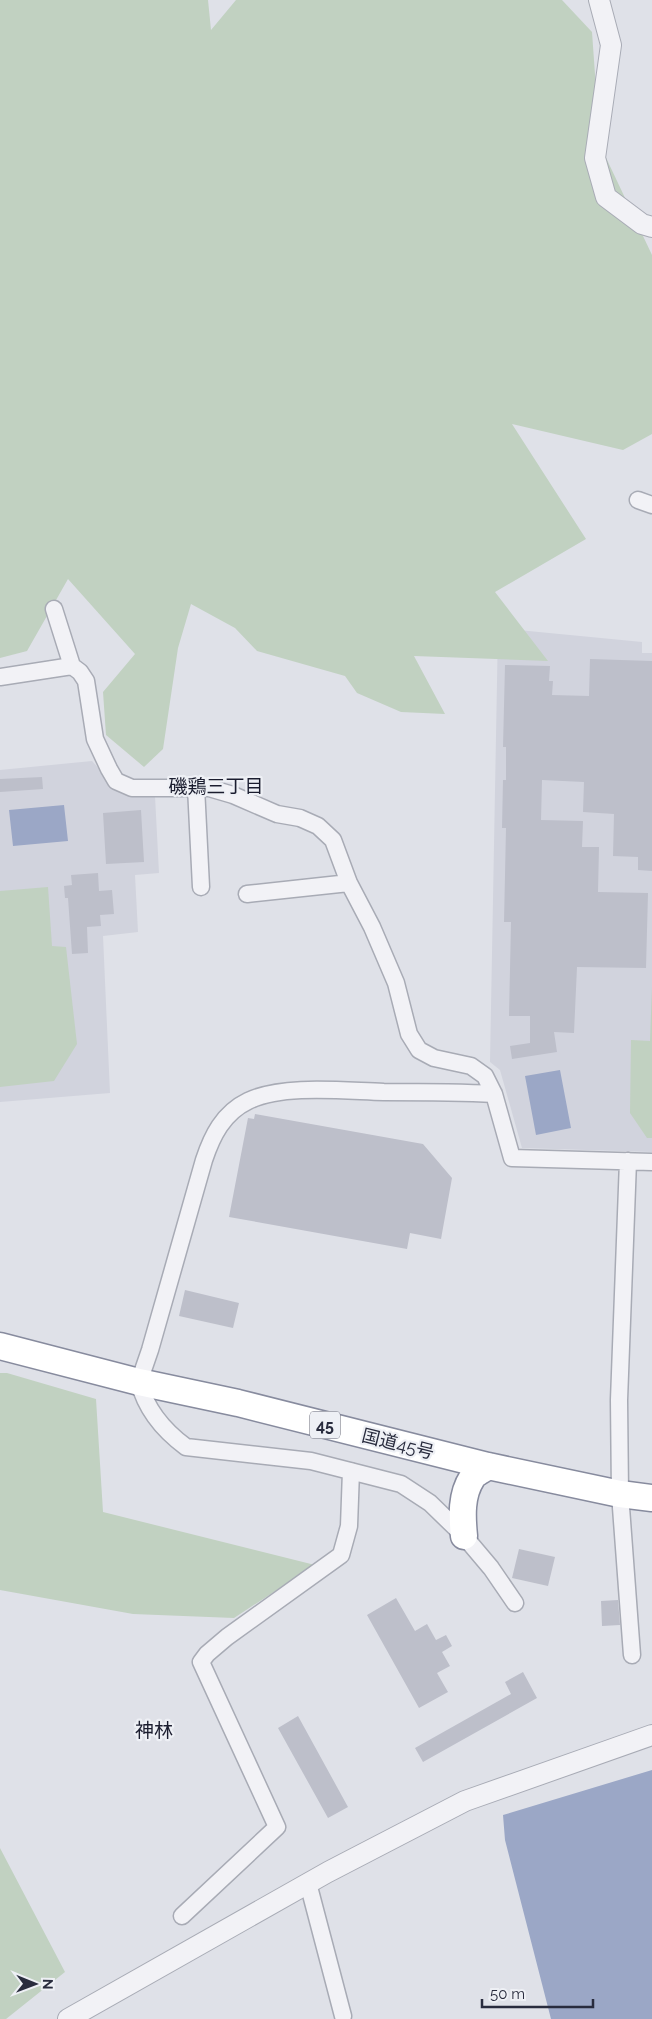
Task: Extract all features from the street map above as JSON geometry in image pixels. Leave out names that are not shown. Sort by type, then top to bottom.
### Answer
[{"type":"highway","name":"国道45号","points":[[0,1346],[139,1382],[238,1403],[488,1466],[620,1494],[652,1498]]},
{"type":"highway","points":[[464,1536],[462,1514],[465,1494],[473,1476],[488,1466]]},
{"type":"street","points":[[599,0],[611,45],[594,158],[606,197],[642,224],[652,227]]},
{"type":"street","points":[[54,609],[72,666],[80,672],[86,681],[95,740],[116,780],[132,788],[196,786],[209,788],[233,795],[277,814],[300,818],[318,826],[333,840],[349,883],[372,927],[396,983],[409,1034],[419,1050],[434,1058],[471,1066],[485,1076],[494,1094],[512,1158],[652,1162]]},
{"type":"street","points":[[0,677],[72,666]]},
{"type":"street","points":[[196,786],[201,887]]},
{"type":"street","points":[[248,894],[349,883]]},
{"type":"street","points":[[494,1094],[320,1090],[277,1092],[248,1101],[226,1116],[212,1138],[204,1160],[150,1350],[139,1382],[141,1391],[160,1424],[169,1434],[186,1447],[311,1461],[401,1484],[430,1503],[464,1536],[491,1568],[516,1603]]},
{"type":"street","points":[[628,1161],[620,1400],[620,1494],[632,1655]]},
{"type":"street","points":[[182,1916],[277,1828],[201,1662],[207,1654],[227,1637],[341,1555],[349,1526],[350,1471]]},
{"type":"street","points":[[68,2019],[308,1883],[465,1801],[652,1735]]},
{"type":"street","points":[[308,1883],[343,2016]]},
{"type":"shaded area","points":[[498,628],[642,642],[642,653],[652,653],[652,1152],[522,1148],[500,1070],[490,1062]]},
{"type":"shaded area","points":[[92,761],[122,794],[155,796],[159,873],[135,875],[138,932],[103,936],[110,1093],[0,1102],[0,770]]},
{"type":"green space","points":[[0,0],[208,0],[211,30],[236,0],[562,0],[592,32],[600,145],[652,255],[652,434],[623,450],[512,424],[586,539],[495,592],[548,661],[414,656],[445,714],[401,712],[357,693],[345,676],[257,651],[235,628],[191,604],[178,648],[163,749],[144,767],[106,735],[103,692],[135,654],[68,579],[27,651],[0,658]]},
{"type":"green space","points":[[48,887],[52,946],[66,947],[77,1044],[54,1081],[0,1087],[0,891]]},
{"type":"green space","points":[[652,987],[652,1138],[647,1138],[630,1113],[631,1040],[650,1041]]},
{"type":"green space","points":[[0,1373],[7,1373],[96,1399],[103,1512],[315,1565],[234,1618],[133,1614],[0,1590]]},
{"type":"green space","points":[[0,1848],[65,1972],[6,2019],[0,2019]]},
{"type":"water","points":[[64,805],[68,841],[13,846],[9,810]]},
{"type":"water","points":[[560,1070],[571,1128],[536,1135],[525,1076]]},
{"type":"water","points":[[652,1770],[652,2019],[551,2019],[505,1840],[503,1815]]},
{"type":"building","points":[[590,659],[652,661],[652,871],[638,870],[638,857],[613,856],[614,814],[583,812],[584,782],[542,780],[541,820],[583,821],[582,847],[599,847],[598,892],[648,893],[646,968],[577,967],[574,1033],[554,1032],[557,1052],[512,1059],[510,1046],[530,1043],[530,1016],[509,1016],[511,922],[504,922],[506,828],[502,828],[503,780],[506,780],[506,747],[503,747],[505,665],[550,666],[549,681],[553,681],[552,695],[589,696]]},
{"type":"building","points":[[42,777],[43,789],[0,792],[0,779]]},
{"type":"building","points":[[141,810],[144,862],[106,864],[103,813]]},
{"type":"building","points":[[98,873],[99,891],[112,890],[114,914],[100,915],[101,926],[87,927],[88,953],[72,954],[68,898],[65,898],[64,886],[72,885],[71,875]]},
{"type":"building","points":[[255,1114],[423,1144],[452,1178],[441,1239],[410,1233],[407,1249],[229,1217],[248,1118],[254,1119]]},
{"type":"building","points":[[185,1290],[239,1303],[233,1328],[179,1316]]},
{"type":"building","points":[[519,1549],[555,1557],[548,1586],[512,1578]]},
{"type":"building","points":[[396,1598],[415,1631],[427,1624],[436,1640],[446,1635],[452,1646],[442,1652],[450,1666],[437,1673],[448,1692],[419,1708],[367,1615]]},
{"type":"building","points":[[618,1600],[620,1625],[602,1626],[601,1601]]},
{"type":"building","points":[[523,1672],[537,1698],[423,1762],[415,1748],[511,1694],[505,1682]]},
{"type":"building","points":[[298,1716],[348,1807],[328,1818],[278,1728]]},
{"type":"district","name":"磯鶏三丁目","points":[[216,786]]},
{"type":"district","name":"神林","points":[[154,1730]]}]
